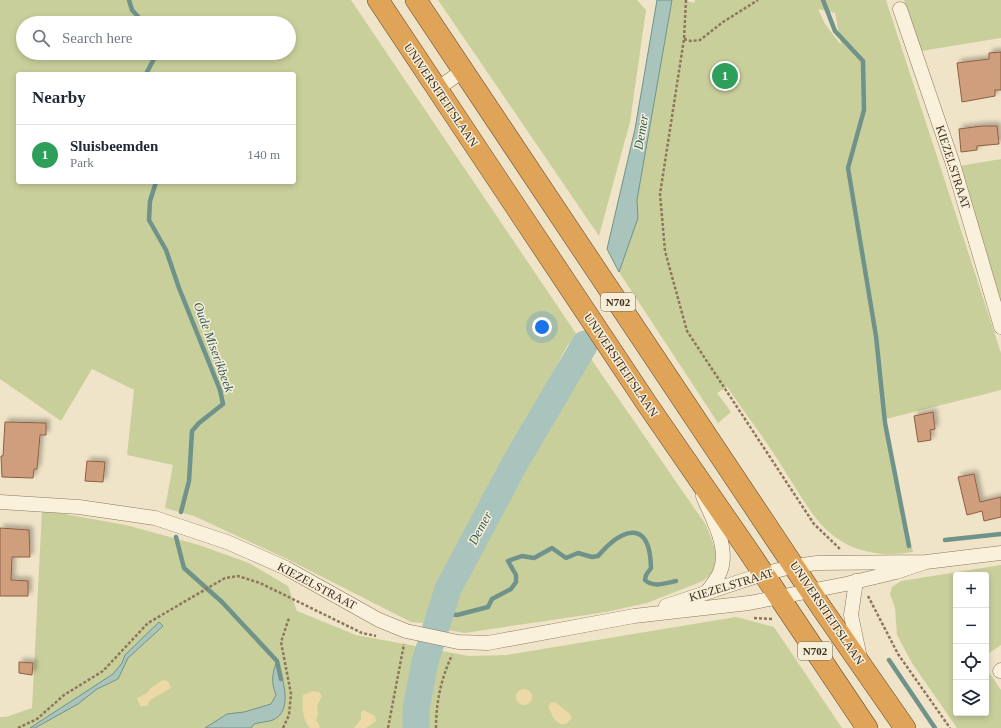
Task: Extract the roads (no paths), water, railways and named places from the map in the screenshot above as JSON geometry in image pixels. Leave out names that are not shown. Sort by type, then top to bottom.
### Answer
[{"type":"highway","name":"UNIVERSITEITSLAAN","points":[[378,0],[692,470],[867,728]]},
{"type":"highway","name":"UNIVERSITEITSLAAN","points":[[416,0],[796,566],[810,590],[905,728]]},
{"type":"street","name":"KIEZELSTRAAT","points":[[900,9],[953,164],[1001,327]]},
{"type":"street","points":[[437,89],[464,70]]},
{"type":"street","points":[[692,470],[720,538],[723,551],[721,570],[706,593]]},
{"type":"street","name":"KIEZELSTRAAT","points":[[0,502],[80,507],[155,518],[252,552],[286,568],[410,637],[454,641],[488,643],[634,616],[749,603],[896,572],[926,562]]},
{"type":"street","name":"KIEZELSTRAAT","points":[[634,616],[763,574],[796,566],[817,563],[926,562],[1001,553]]},
{"type":"street","points":[[856,581],[851,615],[860,662]]},
{"type":"water","name":"Demer","points":[[657,0],[672,0],[637,200],[638,218],[619,272],[607,249],[635,129]]},
{"type":"water","points":[[159,622],[163,626],[128,658],[118,679],[97,689],[78,704],[35,728],[30,728],[113,674],[122,663],[125,655]]},
{"type":"water","points":[[424,650],[434,651],[423,704],[423,728],[406,728],[414,684]]},
{"type":"water","points":[[277,661],[285,692],[284,708],[278,717],[271,721],[254,724],[251,728],[205,728],[227,714],[244,712],[271,704],[276,695],[273,686],[273,678]]},
{"type":"waterway","name":"Oude Miserikbeek","points":[[129,0],[132,10],[138,16]]},
{"type":"waterway","points":[[823,0],[835,31],[863,61],[864,110],[848,168],[876,336],[885,423],[909,546]]},
{"type":"waterway","name":"Oude Miserikbeek","points":[[147,72],[153,60]]},
{"type":"waterway","name":"Oude Miserikbeek","points":[[155,184],[150,201],[149,220],[166,250],[179,288],[220,390],[223,404],[199,423],[192,431],[189,481],[181,512]]},
{"type":"waterway","name":"Demer","points":[[416,728],[416,709],[425,662],[448,589],[515,463],[585,344]]},
{"type":"waterway","points":[[440,613],[457,615],[488,607],[492,599],[511,589],[516,582],[516,575],[508,561],[522,556],[534,558],[552,548],[566,558],[578,553],[592,557],[598,556],[607,546],[625,534],[634,533],[640,535],[646,541],[651,568],[646,575],[645,580],[652,584],[664,584],[676,581]]},
{"type":"waterway","points":[[945,540],[1001,534]]},
{"type":"waterway","name":"Oude Miserikbeek","points":[[176,537],[184,568],[222,602],[277,661],[281,679]]},
{"type":"waterway","points":[[889,660],[935,728]]},
{"type":"place","name":"Sluisbeemden","points":[[725,76]]}]
